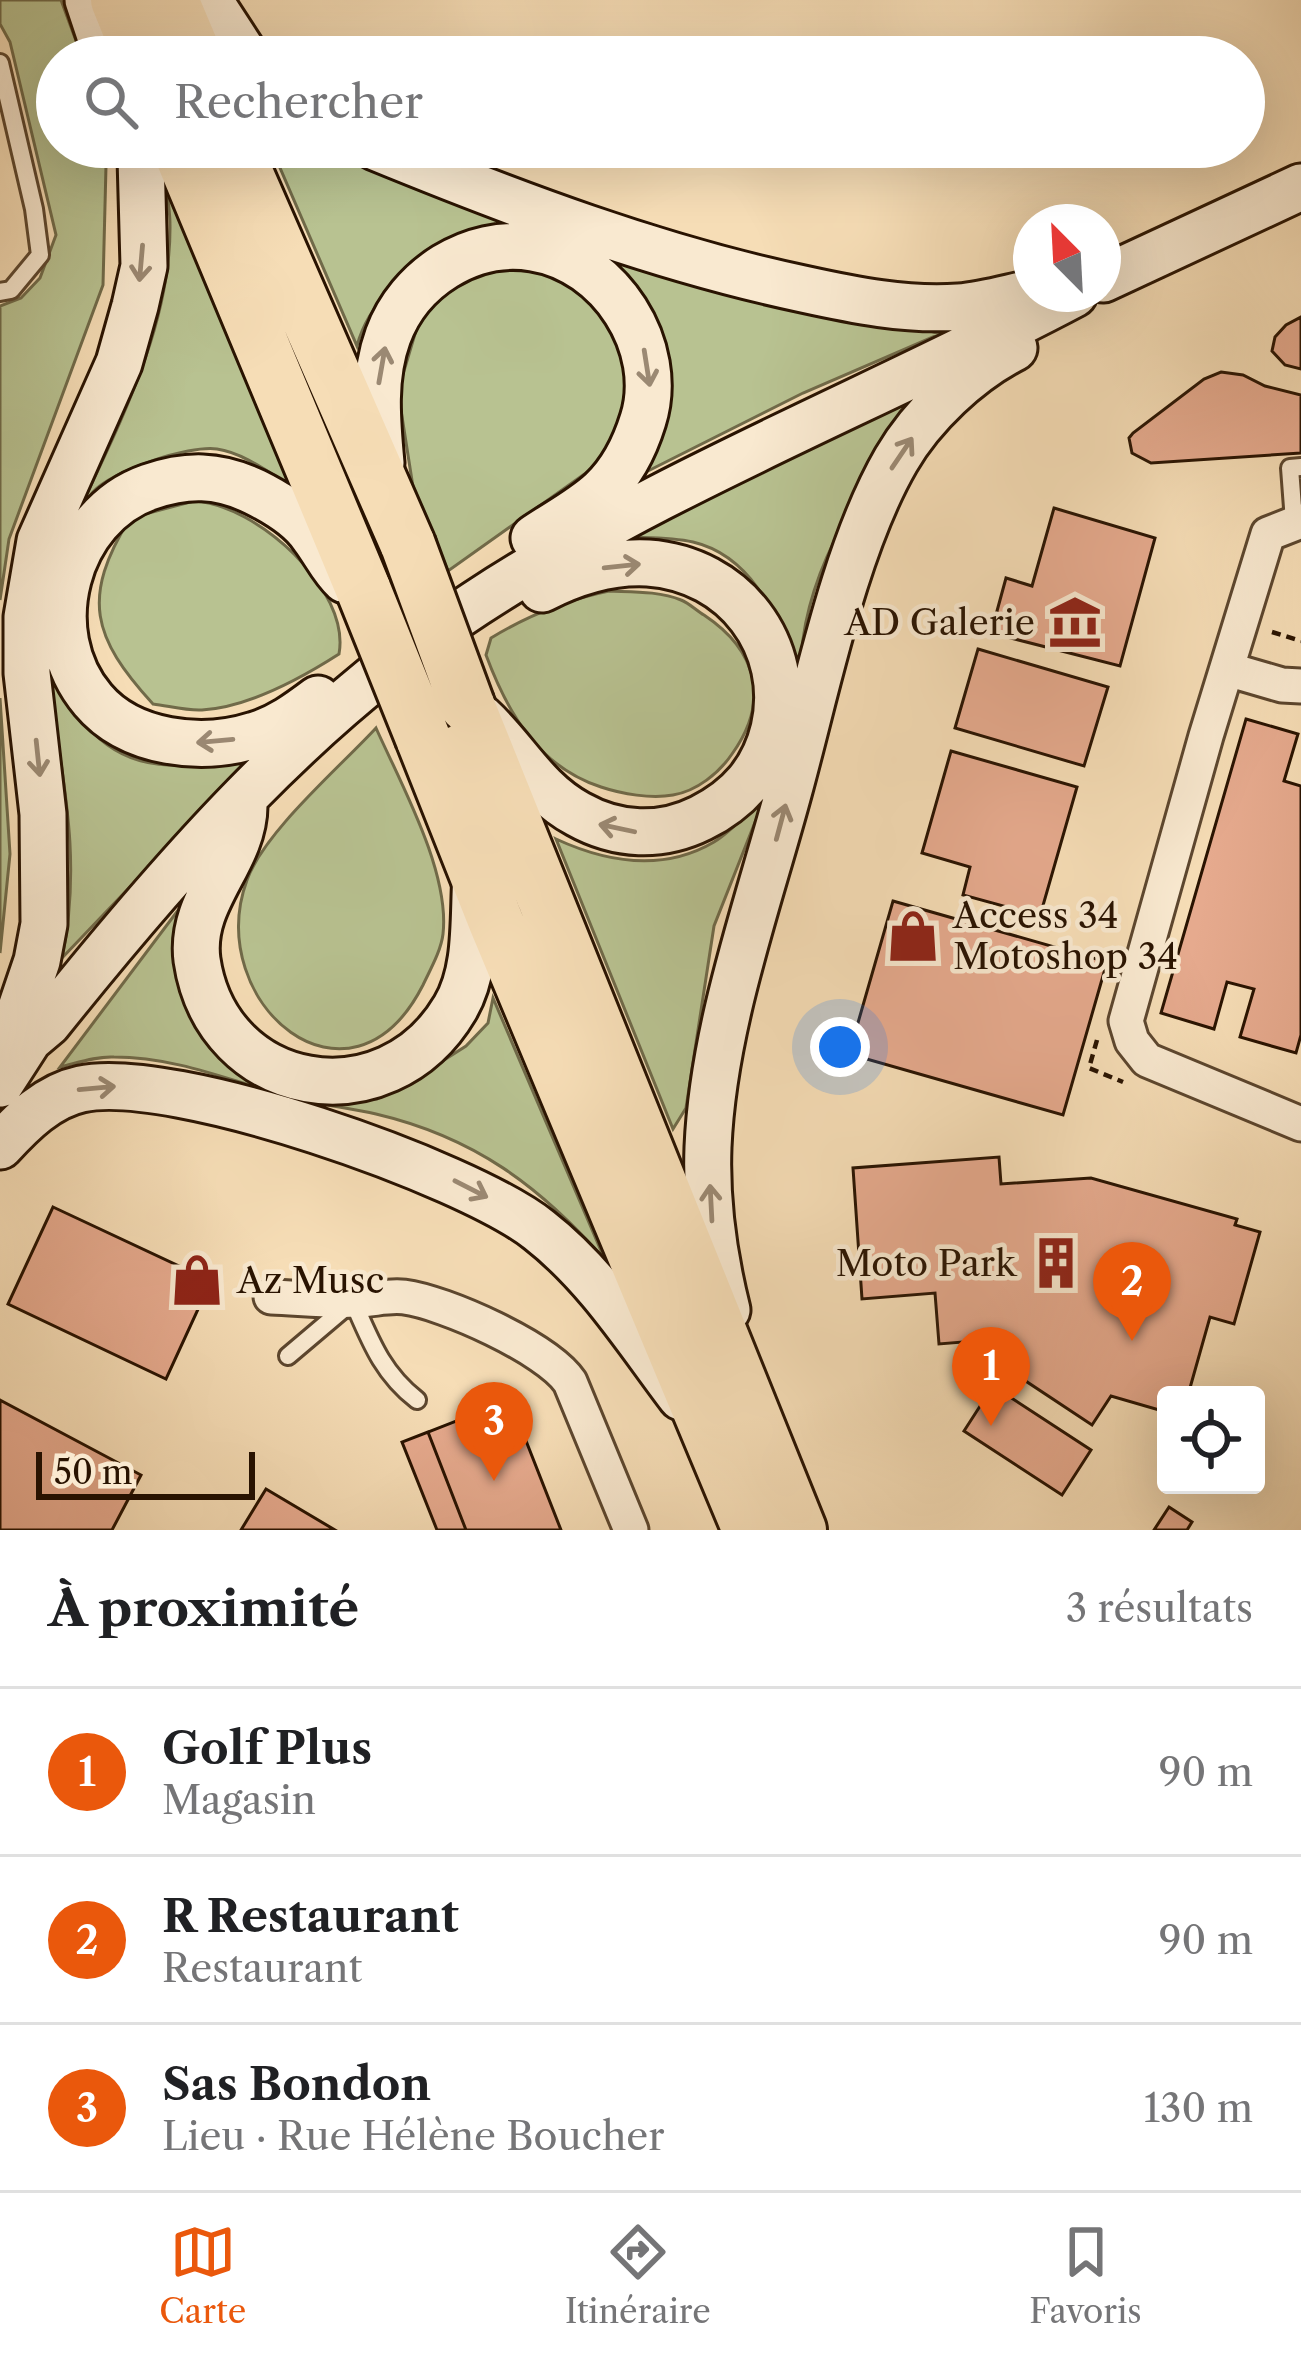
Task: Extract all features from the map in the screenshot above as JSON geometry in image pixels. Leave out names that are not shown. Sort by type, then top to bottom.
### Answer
[{"type":"highway","points":[[118,0],[133,36]]},
{"type":"highway","points":[[171,0],[187,36]]},
{"type":"highway","points":[[188,168],[750,1530]]},
{"type":"highway","points":[[243,168],[382,481],[467,705],[799,1530]]},
{"type":"main road","points":[[88,0],[100,36]]},
{"type":"main road","points":[[209,0],[232,36]]},
{"type":"main road","points":[[0,1044],[19,1014],[44,924],[43,814],[27,673],[27,616],[40,541],[118,363],[139,286],[144,266],[141,168]]},
{"type":"main road","points":[[431,168],[586,226],[775,283],[924,307],[1013,301]]},
{"type":"main road","points":[[1121,271],[1301,187]]},
{"type":"main road","points":[[382,481],[376,410],[379,375],[387,338],[403,304],[421,282],[467,256],[502,248],[532,248],[560,256],[590,273],[616,298],[646,352],[651,383],[632,448],[602,492],[522,546],[471,606]]},
{"type":"main road","points":[[0,1084],[29,1039],[48,1023],[160,885],[243,796],[362,689],[471,606],[619,521],[1025,312]]},
{"type":"main road","points":[[749,1400],[713,1233],[708,1148],[715,1083],[735,991],[854,556],[886,479],[916,433],[985,363],[1044,332],[1051,312]]},
{"type":"main road","points":[[362,689],[321,697],[284,723],[253,736],[219,743],[182,743],[152,736],[111,718],[91,698],[66,643],[63,595],[74,554],[100,515],[138,491],[181,476],[222,478],[285,510],[309,530],[340,576],[364,591]]},
{"type":"main road","points":[[467,705],[503,738],[528,775],[559,804],[610,829],[649,833],[684,826],[715,812],[744,789],[764,760],[779,705],[774,658],[759,626],[738,599],[679,569],[647,563],[577,572],[510,606],[471,606]]},
{"type":"main road","points":[[243,796],[244,830],[210,891],[197,959],[219,1018],[237,1039],[284,1072],[306,1081],[375,1077],[398,1067],[438,1033],[457,1006],[469,976],[476,874]]},
{"type":"main road","points":[[0,1118],[43,1045],[48,1023]]},
{"type":"main road","points":[[0,1146],[64,1094],[119,1086],[226,1106],[404,1160],[462,1183],[514,1211],[578,1266],[615,1307],[713,1439]]},
{"type":"street","points":[[1298,521],[1268,534],[1126,1021],[1132,1041],[1147,1060],[1301,1124]]},
{"type":"street","points":[[1228,669],[1301,686]]},
{"type":"street","points":[[271,1297],[353,1301],[399,1296],[432,1302],[525,1345],[560,1367],[580,1401],[631,1530]]},
{"type":"lane","points":[[0,64],[40,255],[11,290],[0,292]]},
{"type":"lane","points":[[1298,521],[1290,468],[1301,467]]},
{"type":"lane","points":[[288,1356],[353,1301],[378,1360],[417,1400]]},
{"type":"path","points":[[1269,631],[1301,641]]},
{"type":"green space","points":[[0,0],[61,0],[74,36],[36,36],[36,151],[10,42],[0,24]]},
{"type":"green space","points":[[40,168],[106,168],[103,285],[9,539],[0,600],[0,306],[21,298],[40,278],[56,235]]},
{"type":"green space","points":[[163,168],[301,492],[239,455],[204,449],[170,455],[116,476],[93,492],[77,515],[152,338],[168,263]]},
{"type":"green space","points":[[280,168],[396,168],[940,334],[803,393],[636,477],[667,360],[656,320],[597,257],[465,235],[386,295],[357,346]]},
{"type":"green space","points":[[502,267],[549,272],[590,295],[618,333],[629,372],[618,443],[600,463],[448,571],[413,487],[398,391],[423,307],[454,282]]},
{"type":"green space","points":[[936,380],[867,483],[827,557],[804,635],[801,676],[762,594],[733,562],[693,542],[626,537]]},
{"type":"green space","points":[[194,501],[244,517],[294,554],[330,603],[339,629],[339,654],[291,682],[238,704],[196,710],[153,704],[106,637],[100,616],[104,571],[130,518]]},
{"type":"green space","points":[[609,591],[655,593],[684,601],[722,629],[747,661],[754,696],[744,734],[721,768],[691,790],[637,795],[579,778],[528,736],[495,677],[486,655],[491,638],[548,609]]},
{"type":"green space","points":[[46,660],[86,725],[123,754],[164,765],[255,756],[62,958],[71,882],[70,845]]},
{"type":"green space","points":[[0,698],[10,854],[0,953]]},
{"type":"green space","points":[[376,728],[431,856],[443,910],[443,934],[423,985],[393,1027],[358,1046],[323,1047],[291,1032],[264,1005],[245,968],[239,926],[247,880],[269,841]]},
{"type":"green space","points":[[765,797],[714,926],[686,1108],[673,1129],[556,839],[615,858],[675,857],[714,842]]},
{"type":"green space","points":[[182,905],[177,976],[186,1003],[208,1035],[334,1100],[377,1099],[466,1046],[488,1023],[493,998],[605,1260],[556,1209],[503,1168],[411,1124],[161,1061],[107,1057],[60,1067]]},
{"type":"building","points":[[1301,317],[1301,369],[1285,365],[1272,351],[1275,337]]},
{"type":"building","points":[[1221,372],[1301,395],[1301,453],[1151,463],[1132,453],[1129,438],[1133,433],[1204,379]]},
{"type":"building","points":[[1054,508],[1155,538],[1120,666],[991,633],[1006,578],[1032,586]]},
{"type":"building","points":[[978,649],[1108,687],[1084,766],[955,728]]},
{"type":"building","points":[[1246,719],[1298,734],[1284,781],[1301,786],[1301,1035],[1296,1053],[1240,1037],[1254,989],[1227,982],[1214,1029],[1161,1013]]},
{"type":"building","points":[[951,751],[1077,787],[1040,916],[963,895],[970,867],[922,853]]},
{"type":"building","points":[[893,901],[1107,962],[1063,1115],[849,1054]]},
{"type":"building","name":"Moto Park","points":[[999,1157],[1001,1184],[1091,1178],[1237,1219],[1235,1225],[1260,1232],[1234,1324],[1210,1317],[1191,1386],[1157,1386],[1157,1409],[1111,1396],[1092,1425],[1015,1374],[1012,1338],[939,1344],[935,1293],[862,1299],[853,1168]]},
{"type":"building","points":[[53,1207],[211,1281],[166,1379],[8,1304]]},
{"type":"building","points":[[993,1386],[1091,1450],[1062,1495],[964,1431]]},
{"type":"building","points":[[0,1400],[141,1475],[112,1530],[0,1530]]},
{"type":"building","points":[[510,1400],[561,1530],[466,1530],[428,1432]]},
{"type":"building","points":[[428,1432],[466,1530],[437,1530],[402,1442]]},
{"type":"building","points":[[266,1489],[335,1530],[241,1530]]},
{"type":"building","points":[[1169,1507],[1192,1522],[1187,1530],[1154,1530]]},
{"type":"place","name":"AD Galerie","points":[[1075,622]]},
{"type":"place","name":"Access 34 Motoshop 34","points":[[913,936]]},
{"type":"place","name":"Moto Park","points":[[1056,1263]]},
{"type":"place","name":"Az Musc","points":[[197,1280]]},
{"type":"place","name":"R Restaurant","points":[[1132,1341]]},
{"type":"place","name":"Golf Plus","points":[[991,1426]]},
{"type":"place","name":"Sas Bondon","points":[[494,1481]]}]
